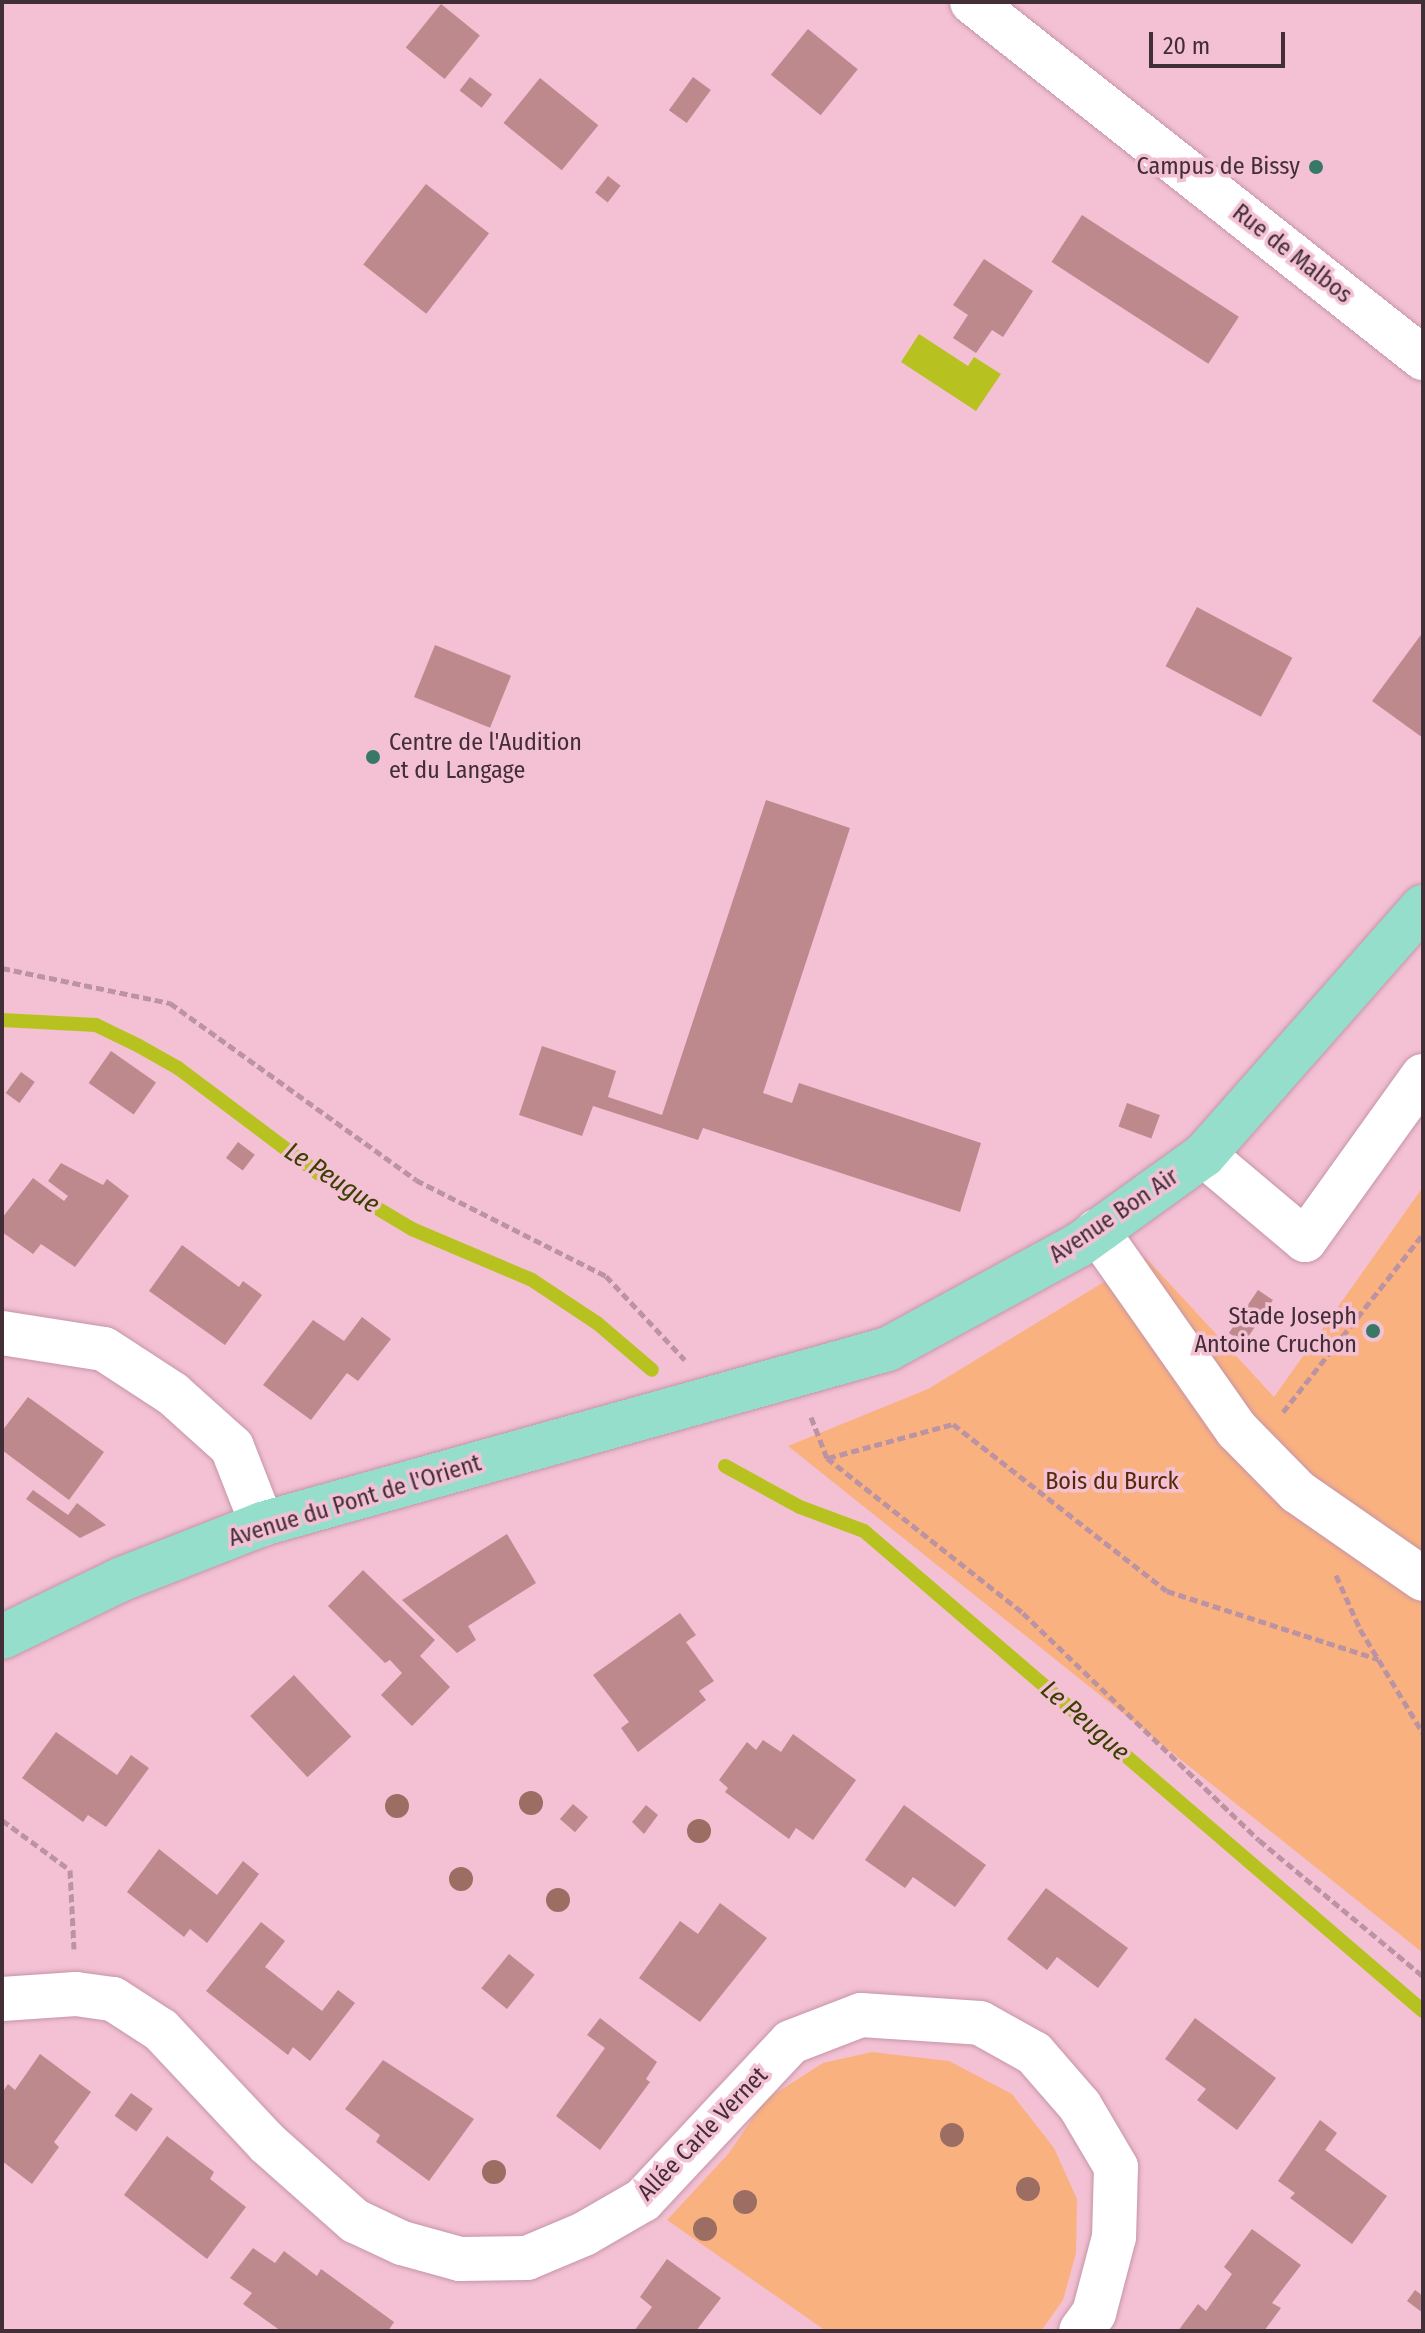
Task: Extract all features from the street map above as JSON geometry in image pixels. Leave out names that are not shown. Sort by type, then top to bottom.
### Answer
[{"type":"main road","name":"Avenue Bon Air","points":[[707,1384],[888,1349],[1097,1231],[1204,1155],[1423,907]]},
{"type":"main road","name":"Avenue du Pont de l'Orient","points":[[2,1637],[122,1579],[262,1524],[707,1384]]},
{"type":"street","name":"Rue de Malbos","points":[[972,2],[1423,358]]},
{"type":"street","points":[[1204,1155],[1305,1240],[1423,1076]]},
{"type":"street","points":[[1097,1231],[1237,1430],[1298,1492],[1423,1579]]},
{"type":"street","points":[[2,1333],[104,1349],[173,1394],[232,1447],[262,1524]]},
{"type":"street","name":"Allée Carle Vernet","points":[[2,1999],[76,1994],[113,1999],[161,2030],[267,2143],[355,2221],[402,2243],[460,2259],[527,2258],[584,2234],[643,2200],[791,2042],[861,2015],[980,2023],[1034,2053],[1080,2106],[1116,2167],[1114,2237],[1094,2313],[1081,2331]]},
{"type":"path","points":[[2,968],[170,1003],[416,1180],[606,1276],[707,1384]]},
{"type":"path","points":[[813,1423],[827,1458],[1023,1613],[1259,1840],[1423,1976]]},
{"type":"path","points":[[827,1458],[953,1424],[1167,1591],[1378,1659]]},
{"type":"path","points":[[2,1820],[70,1870],[76,1994]]},
{"type":"green space","name":"Bois du Burck","points":[[1423,1187],[1423,1953],[788,1446],[928,1389],[1145,1257],[1274,1397]]},
{"type":"green space","points":[[872,2052],[949,2061],[1012,2094],[1054,2148],[1077,2199],[1076,2253],[1063,2300],[1041,2331],[826,2331],[667,2220],[729,2153],[765,2100],[823,2063]]},
{"type":"shaded area","points":[[919,334],[968,366],[974,357],[1001,374],[976,411],[901,362]]},
{"type":"building","points":[[441,4],[480,35],[445,79],[406,48]]},
{"type":"building","points":[[808,29],[858,69],[821,115],[771,75]]},
{"type":"building","points":[[470,77],[492,94],[482,108],[460,90]]},
{"type":"building","points":[[693,77],[711,90],[687,123],[669,110]]},
{"type":"building","points":[[540,78],[598,125],[562,170],[503,123]]},
{"type":"building","points":[[608,176],[621,186],[608,202],[595,193]]},
{"type":"building","points":[[426,184],[489,233],[426,314],[363,264]]},
{"type":"building","points":[[1082,215],[1239,317],[1208,364],[1052,262]]},
{"type":"building","points":[[984,259],[1033,291],[1003,337],[992,330],[976,353],[953,338],[968,315],[953,305]]},
{"type":"building","points":[[1197,607],[1292,658],[1261,717],[1166,666]]},
{"type":"building","points":[[1423,632],[1423,738],[1372,701]]},
{"type":"building","points":[[435,645],[511,676],[490,728],[414,697]]},
{"type":"building","points":[[766,800],[850,828],[763,1093],[792,1103],[799,1083],[981,1143],[960,1212],[703,1128],[698,1140],[593,1106],[582,1136],[519,1115],[542,1046],[616,1071],[608,1097],[662,1115]]},
{"type":"building","points":[[111,1051],[156,1083],[134,1114],[89,1083]]},
{"type":"building","points":[[21,1072],[35,1082],[19,1103],[6,1093]]},
{"type":"building","points":[[1127,1103],[1160,1115],[1151,1138],[1118,1126]]},
{"type":"building","points":[[238,1142],[255,1155],[243,1171],[226,1158]]},
{"type":"building","points":[[61,1163],[103,1185],[107,1179],[129,1196],[75,1267],[41,1244],[33,1254],[2,1232],[2,1218],[33,1178],[64,1201],[68,1196],[48,1181]]},
{"type":"building","points":[[182,1245],[239,1287],[243,1281],[262,1295],[225,1345],[149,1291]]},
{"type":"building","points":[[1258,1290],[1273,1300],[1244,1343],[1229,1333]]},
{"type":"building","points":[[362,1317],[391,1339],[358,1381],[347,1373],[311,1420],[263,1385],[313,1320],[344,1341]]},
{"type":"building","points":[[28,1397],[104,1452],[69,1500],[2,1450],[2,1431]]},
{"type":"building","points":[[33,1490],[68,1515],[77,1503],[106,1525],[80,1538],[26,1499]]},
{"type":"building","points":[[507,1534],[536,1583],[468,1626],[476,1640],[457,1653],[402,1600]]},
{"type":"building","points":[[363,1570],[435,1640],[420,1656],[450,1687],[412,1726],[381,1695],[402,1673],[390,1660],[385,1663],[328,1606]]},
{"type":"building","points":[[680,1613],[696,1635],[686,1642],[714,1681],[699,1691],[706,1700],[638,1752],[621,1728],[629,1722],[593,1675]]},
{"type":"building","points":[[294,1675],[351,1736],[307,1777],[250,1716]]},
{"type":"building","points":[[56,1732],[117,1775],[131,1755],[149,1768],[106,1827],[88,1815],[83,1822],[22,1778]]},
{"type":"building","points":[[793,1734],[856,1780],[813,1840],[796,1828],[789,1839],[725,1792],[728,1788],[719,1780],[747,1742],[756,1750],[763,1740],[781,1752]]},
{"type":"building","points":[[573,1804],[588,1817],[575,1832],[560,1819]]},
{"type":"building","points":[[646,1805],[658,1815],[644,1834],[632,1822]]},
{"type":"building","points":[[904,1805],[986,1865],[955,1907],[913,1877],[905,1888],[865,1860]]},
{"type":"building","points":[[159,1849],[217,1895],[243,1861],[259,1874],[207,1943],[190,1929],[184,1937],[127,1892]]},
{"type":"building","points":[[1046,1888],[1128,1948],[1098,1988],[1057,1957],[1047,1970],[1007,1939]]},
{"type":"building","points":[[720,1903],[767,1938],[700,2022],[639,1978],[680,1921],[698,1934]]},
{"type":"building","points":[[261,1922],[285,1941],[265,1967],[322,2011],[338,1990],[355,2003],[310,2061],[293,2047],[288,2055],[206,1991]]},
{"type":"building","points":[[509,1954],[535,1975],[507,2009],[481,1988]]},
{"type":"building","points":[[600,2018],[657,2062],[646,2079],[650,2082],[600,2150],[556,2116],[605,2048],[587,2035]]},
{"type":"building","points":[[1195,2018],[1276,2078],[1237,2130],[1197,2100],[1206,2089],[1165,2059]]},
{"type":"building","points":[[40,2054],[91,2092],[54,2142],[59,2147],[32,2184],[2,2161],[2,2093],[8,2084],[15,2090]]},
{"type":"building","points":[[383,2060],[474,2119],[429,2181],[376,2142],[380,2135],[345,2109]]},
{"type":"building","points":[[131,2093],[153,2109],[136,2132],[115,2116]]},
{"type":"building","points":[[1320,2120],[1337,2133],[1325,2150],[1387,2196],[1352,2244],[1290,2198],[1295,2193],[1278,2181]]},
{"type":"building","points":[[167,2136],[214,2172],[210,2179],[246,2207],[207,2259],[124,2195]]},
{"type":"building","points":[[1252,2229],[1301,2265],[1272,2303],[1281,2308],[1264,2331],[1178,2331],[1198,2304],[1206,2311],[1232,2274],[1224,2267]]},
{"type":"building","points":[[253,2248],[275,2263],[284,2251],[317,2276],[321,2269],[394,2322],[388,2331],[281,2331],[243,2304],[252,2293],[230,2278]]},
{"type":"building","points":[[667,2259],[721,2298],[696,2331],[634,2331],[652,2307],[640,2297]]},
{"type":"building","points":[[1415,2290],[1423,2296],[1423,2313],[1407,2301]]},
{"type":"waterway","name":"Le Peugue","points":[[2,1020],[96,1025],[139,1046],[178,1068],[318,1173],[412,1229],[532,1280],[597,1323],[652,1370]]},
{"type":"waterway","name":"Le Peugue","points":[[725,1466],[800,1507],[864,1531],[1423,2011]]},
{"type":"place","name":"Campus de Bissy","points":[[1316,167]]},
{"type":"place","name":"Centre de l'Audition et du Langage","points":[[373,757]]},
{"type":"place","name":"Stade Joseph Antoine Cruchon","points":[[1373,1331]]}]
